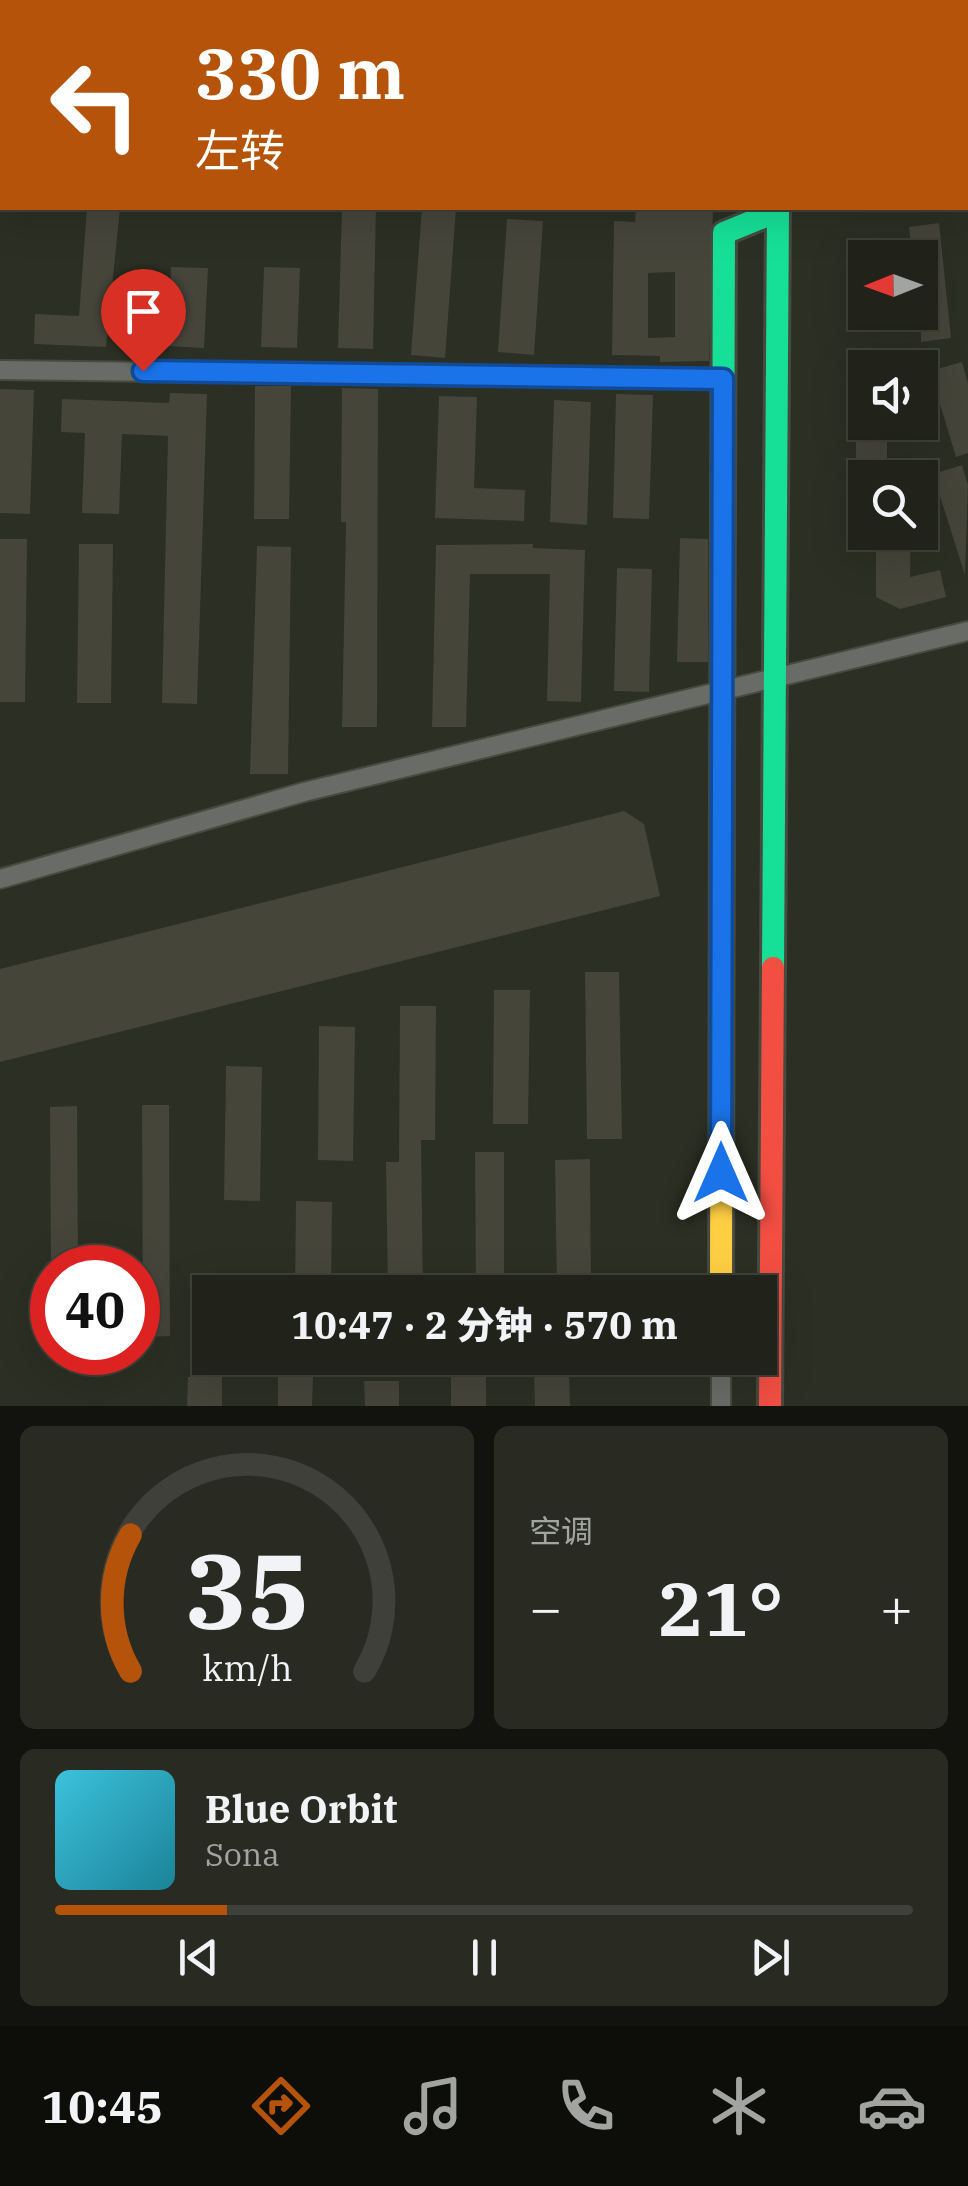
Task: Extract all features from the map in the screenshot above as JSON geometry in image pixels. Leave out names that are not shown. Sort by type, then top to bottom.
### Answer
[{"type":"street","points":[[721,1275],[724,233],[776,210]]},
{"type":"street","points":[[770,1406],[778,210]]},
{"type":"street","points":[[0,370],[723,379]]},
{"type":"street","points":[[0,880],[304,792],[968,631]]},
{"type":"street","points":[[720,1406],[721,1375]]},
{"type":"building","points":[[87,210],[120,210],[106,347],[34,344],[35,314],[79,316]]},
{"type":"building","points":[[342,210],[376,210],[373,349],[338,348]]},
{"type":"building","points":[[422,210],[456,210],[445,358],[411,355]]},
{"type":"building","points":[[636,210],[713,210],[709,361],[660,362],[660,356],[612,355],[614,221],[635,222]],"holes":[[[675,272],[675,337],[648,338],[648,273]]]},
{"type":"building","points":[[507,219],[543,221],[534,355],[498,352]]},
{"type":"building","points":[[939,223],[951,338],[921,342],[921,330],[938,330],[938,240],[910,240],[909,227]]},
{"type":"building","points":[[171,267],[208,268],[204,348],[168,346]]},
{"type":"building","points":[[264,267],[300,268],[297,348],[261,347]]},
{"type":"building","points":[[962,362],[968,383],[968,453],[956,457],[938,397],[938,369]]},
{"type":"building","points":[[255,386],[291,386],[289,519],[254,519]]},
{"type":"building","points":[[342,388],[378,389],[377,727],[342,727],[346,522],[341,522]]},
{"type":"building","points":[[0,389],[34,390],[30,514],[0,513]]},
{"type":"building","points":[[170,393],[207,394],[197,704],[162,703],[168,436],[122,434],[119,514],[82,513],[85,433],[61,432],[62,399],[169,403]]},
{"type":"building","points":[[616,394],[653,395],[649,519],[613,518]]},
{"type":"building","points":[[439,396],[477,397],[474,488],[525,490],[524,521],[435,518]]},
{"type":"building","points":[[554,400],[591,402],[587,525],[550,522]]},
{"type":"building","points":[[856,440],[887,440],[887,460],[856,460]]},
{"type":"building","points":[[962,465],[968,485],[965,575],[938,490],[938,472]]},
{"type":"building","points":[[680,538],[708,539],[708,662],[677,662]]},
{"type":"building","points":[[0,539],[27,539],[25,702],[0,702]]},
{"type":"building","points":[[79,544],[113,544],[111,703],[77,703]]},
{"type":"building","points":[[533,544],[533,548],[585,550],[581,702],[547,701],[550,574],[470,574],[466,727],[432,727],[436,545]]},
{"type":"building","points":[[257,546],[291,547],[288,774],[250,774]]},
{"type":"building","points":[[876,550],[911,550],[910,577],[940,570],[946,597],[900,609],[876,597]]},
{"type":"building","points":[[617,568],[652,569],[649,692],[614,691]]},
{"type":"building","points":[[624,811],[644,824],[660,896],[0,1062],[0,969]]},
{"type":"building","points":[[585,972],[619,972],[622,1139],[587,1139]]},
{"type":"building","points":[[494,990],[530,990],[528,1124],[493,1124]]},
{"type":"building","points":[[400,1006],[436,1006],[435,1140],[421,1140],[423,1275],[388,1275],[386,1162],[399,1162]]},
{"type":"building","points":[[319,1026],[355,1027],[353,1161],[318,1160]]},
{"type":"building","points":[[226,1066],[262,1067],[260,1201],[224,1200]]},
{"type":"building","points":[[142,1105],[169,1105],[170,1336],[160,1336],[160,1245],[143,1245]]},
{"type":"building","points":[[77,1106],[78,1245],[51,1245],[50,1107]]},
{"type":"building","points":[[475,1152],[504,1152],[504,1275],[476,1275]]},
{"type":"building","points":[[590,1159],[591,1275],[557,1275],[555,1160]]},
{"type":"building","points":[[296,1201],[332,1202],[331,1275],[295,1275]]},
{"type":"building","points":[[451,1375],[486,1375],[486,1406],[451,1406]]},
{"type":"building","points":[[534,1375],[569,1375],[570,1406],[535,1406]]},
{"type":"building","points":[[188,1377],[222,1377],[222,1406],[187,1406]]},
{"type":"building","points":[[278,1377],[313,1377],[312,1406],[278,1406]]},
{"type":"building","points":[[364,1381],[399,1381],[399,1406],[365,1406]]},
{"type":"traffic: fast","points":[[773,968],[778,210]]},
{"type":"traffic: fast","points":[[722,788],[724,233],[778,211]]},
{"type":"traffic: slow","points":[[721,1275],[722,788]]},
{"type":"traffic: jam","points":[[770,1406],[773,968]]},
{"type":"route","points":[[143,371],[723,379],[721,1173]]}]
